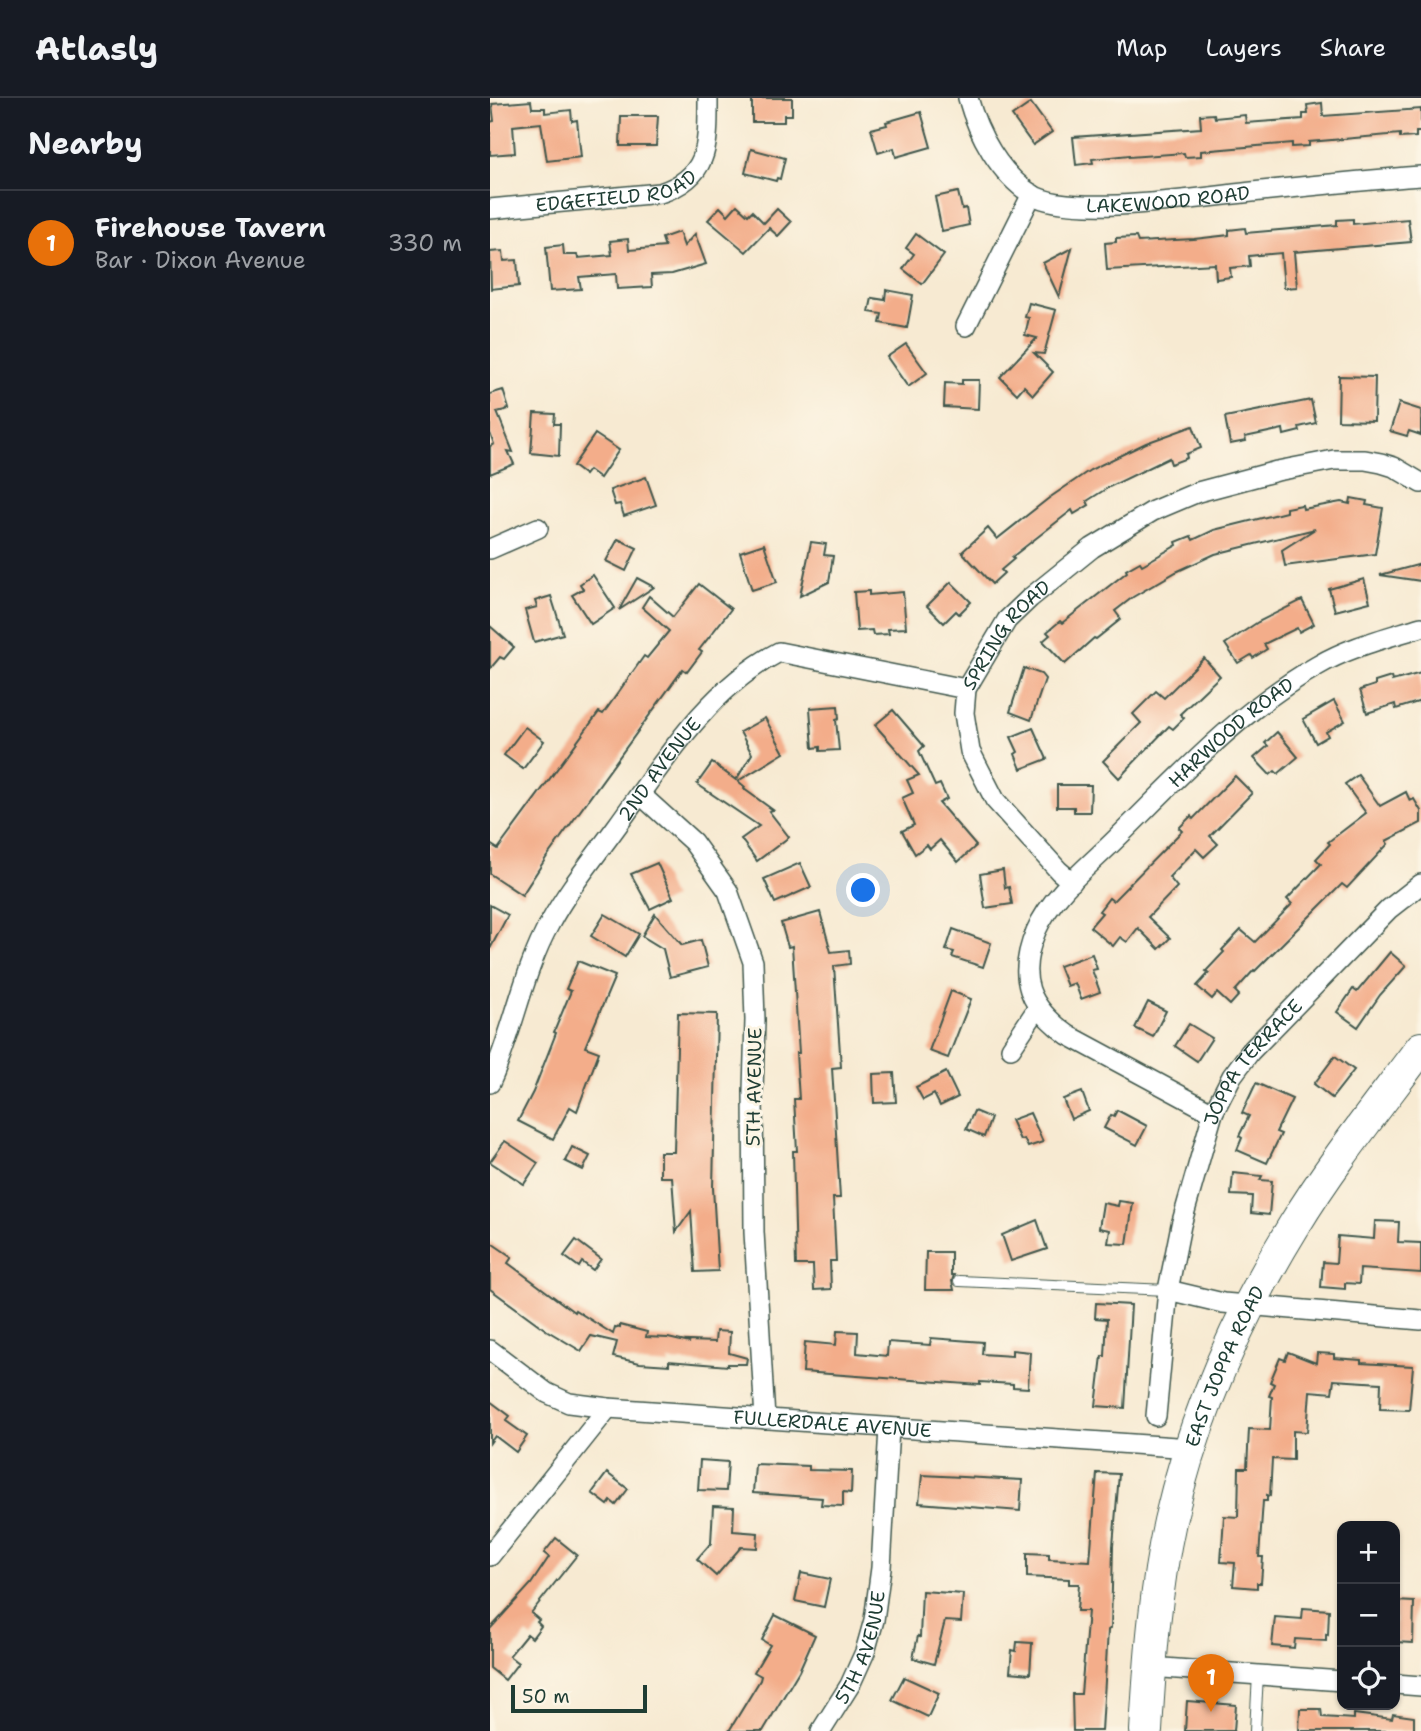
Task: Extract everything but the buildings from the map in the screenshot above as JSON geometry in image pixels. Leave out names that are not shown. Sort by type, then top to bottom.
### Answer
[{"type":"main road","name":"EAST JOPPA ROAD","points":[[1146,1731],[1150,1667],[1170,1520],[1214,1381],[1272,1262],[1319,1188],[1421,1048]]},
{"type":"street","name":"EDGEFIELD ROAD","points":[[490,209],[660,193],[678,188],[693,175],[704,158],[708,132],[708,98]]},
{"type":"street","name":"LAKEWOOD ROAD","points":[[968,98],[975,120],[998,161],[1032,194],[1055,203],[1135,204],[1421,176]]},
{"type":"street","points":[[966,326],[1032,194]]},
{"type":"street","name":"SPRING ROAD","points":[[1072,882],[995,800],[970,751],[964,713],[966,690],[1014,612],[1092,548],[1153,511],[1198,492],[1277,471],[1334,460],[1381,463],[1395,467],[1421,482]]},
{"type":"street","points":[[490,549],[538,528]]},
{"type":"street","name":"HARWOOD ROAD","points":[[1072,882],[1199,757],[1269,696],[1319,664],[1345,652],[1421,627]]},
{"type":"street","name":"2ND AVENUE","points":[[490,1083],[549,923],[640,794],[701,717],[746,671],[779,652],[966,690]]},
{"type":"street","name":"5TH AVENUE","points":[[640,794],[693,842],[728,891],[753,962],[754,1231],[765,1419]]},
{"type":"street","points":[[1072,882],[1047,912],[1036,930],[1031,948],[1027,965],[1028,982],[1037,1009],[1048,1021],[1068,1035],[1213,1113]]},
{"type":"street","name":"JOPPA TERRACE","points":[[1156,1416],[1168,1290],[1181,1226],[1213,1113],[1250,1052],[1389,909],[1421,884]]},
{"type":"street","points":[[1011,1048],[1037,1009]]},
{"type":"street","points":[[1168,1290],[1208,1301],[1421,1320]]},
{"type":"street","name":"FULLERDALE AVENUE","points":[[490,1350],[547,1394],[569,1403],[608,1409],[1191,1448]]},
{"type":"street","points":[[490,1556],[608,1409]]},
{"type":"street","name":"5TH AVENUE","points":[[821,1731],[850,1685],[874,1619],[881,1568],[889,1428]]},
{"type":"street","points":[[1150,1667],[1337,1681]]},
{"type":"street","points":[[1400,1684],[1421,1686]]},
{"type":"lane","points":[[959,1281],[1168,1290]]},
{"type":"lane","points":[[1255,1731],[1258,1675]]},
{"type":"place","name":"Firehouse Tavern","points":[[1211,1712]]}]
